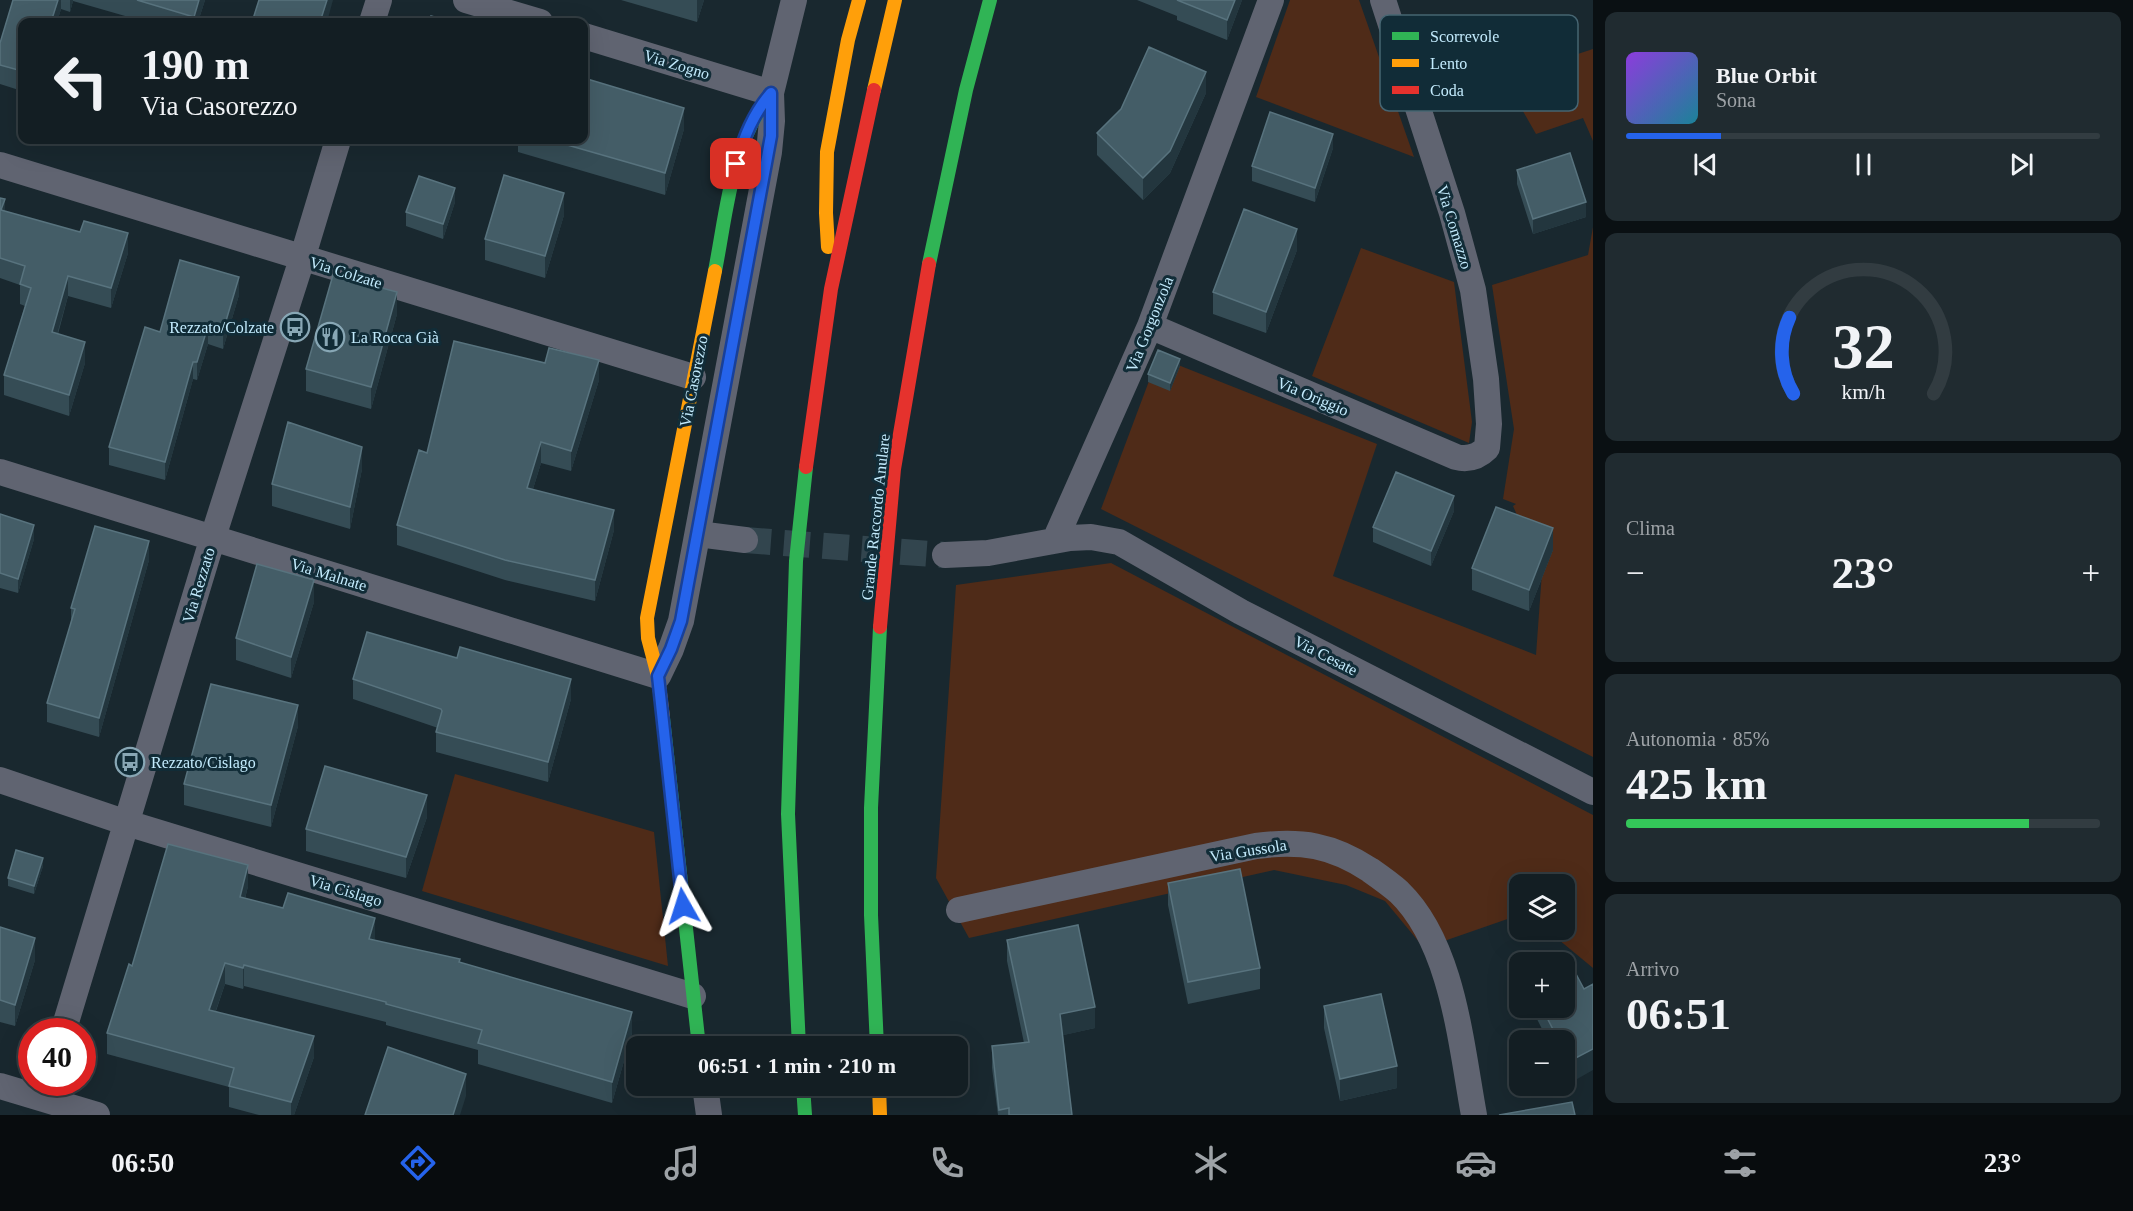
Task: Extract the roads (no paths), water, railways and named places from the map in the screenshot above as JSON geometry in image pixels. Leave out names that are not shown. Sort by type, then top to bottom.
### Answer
[{"type":"main road","points":[[831,290],[826,213],[827,152],[848,40],[859,0]]},
{"type":"main road","points":[[798,1036],[788,814],[796,561],[809,435],[831,290],[895,0]]},
{"type":"main road","name":"Grande Raccordo Anulare","points":[[876,1036],[871,915],[871,808],[882,595],[894,469],[935,233],[966,90],[990,0]]},
{"type":"main road","name":"Via Casorezzo","points":[[698,1036],[658,676],[648,638],[648,608],[736,164],[745,134],[756,112],[771,93]]},
{"type":"main road","points":[[804,1096],[805,1115]]},
{"type":"main road","points":[[879,1096],[880,1115]]},
{"type":"street","points":[[373,18],[379,0]]},
{"type":"street","points":[[466,0],[527,18]]},
{"type":"street","name":"Via Casorezzo","points":[[658,676],[681,621],[771,136],[771,93],[794,0]]},
{"type":"street","name":"Via Gorgonzola","points":[[1055,540],[1150,326],[1271,0]]},
{"type":"street","name":"Via Comazzo","points":[[1383,0],[1388,15]]},
{"type":"street","name":"Via Zogno","points":[[588,37],[771,93]]},
{"type":"street","name":"Via Comazzo","points":[[1419,111],[1452,213],[1473,290],[1486,379],[1489,424],[1488,445],[1478,456]]},
{"type":"street","name":"Via Rezzato","points":[[67,1018],[213,537],[337,144]]},
{"type":"street","name":"Via Colzate","points":[[0,165],[693,377]]},
{"type":"street","name":"Via Origgio","points":[[1150,326],[1456,457],[1464,459],[1478,456]]},
{"type":"street","name":"Via Malnate","points":[[0,472],[658,676]]},
{"type":"street","points":[[698,534],[745,540]]},
{"type":"street","name":"Via Cesate","points":[[1055,540],[1091,537],[1119,542],[1241,612],[1593,792]]},
{"type":"street","points":[[945,555],[988,554],[1055,540]]},
{"type":"street","name":"Via Cislago","points":[[0,780],[127,823],[693,996]]},
{"type":"street","name":"Via Gussola","points":[[959,909],[1256,846],[1298,843],[1343,854],[1360,863],[1400,893],[1416,913],[1433,943],[1449,985],[1474,1115]]},
{"type":"street","points":[[0,1086],[97,1115]]},
{"type":"street","points":[[707,1096],[710,1115]]},
{"type":"tunnel","points":[[745,540],[945,555]]},
{"type":"place","name":"Rezzato/Colzate","points":[[295,327]]},
{"type":"place","name":"La Rocca Già","points":[[330,337]]},
{"type":"place","name":"Rezzato/Cislago","points":[[130,762]]}]
